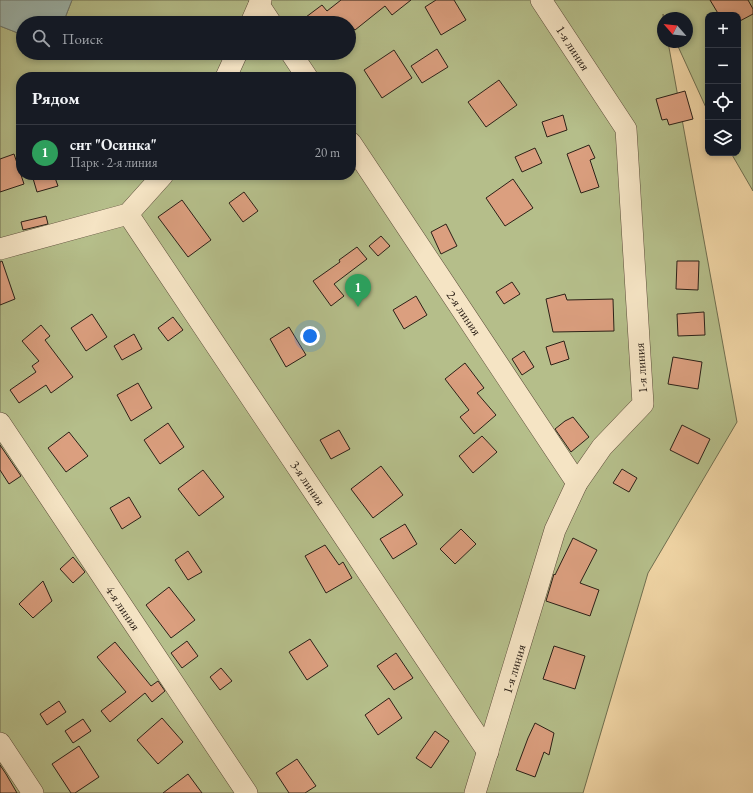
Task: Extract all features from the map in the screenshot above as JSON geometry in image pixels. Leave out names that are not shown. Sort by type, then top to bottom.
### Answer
[{"type":"street","name":"1-я линия","points":[[475,793],[555,530],[577,483],[602,446],[643,404],[626,129],[541,0]]},
{"type":"street","points":[[228,72],[234,60]]},
{"type":"street","points":[[296,60],[304,72]]},
{"type":"street","name":"2-я линия","points":[[356,151],[577,483]]},
{"type":"street","points":[[0,249],[128,214],[159,180]]},
{"type":"street","name":"3-я линия","points":[[128,214],[488,752]]},
{"type":"street","name":"4-я линия","points":[[0,424],[246,793]]},
{"type":"street","points":[[0,743],[33,793]]},
{"type":"green space","points":[[72,0],[753,0],[753,191],[733,156],[741,156],[741,12],[705,12],[705,105],[679,48],[693,48],[693,12],[657,12],[657,48],[669,48],[737,422],[648,573],[583,793],[0,793],[0,26],[16,32],[16,60],[356,60],[356,16],[66,16]]},
{"type":"water","points":[[0,0],[72,0],[66,16],[16,16],[16,32],[0,26]]},
{"type":"building","points":[[341,0],[411,0],[392,15],[385,6],[356,29],[356,16],[307,16],[322,5],[327,11]]},
{"type":"building","points":[[436,0],[454,0],[466,20],[441,35],[425,7]]},
{"type":"building","points":[[710,0],[748,0],[753,9],[753,14],[741,20],[741,12],[717,12]]},
{"type":"building","points":[[437,49],[448,67],[422,83],[411,66]]},
{"type":"building","points":[[394,50],[412,78],[382,98],[364,70]]},
{"type":"building","points":[[499,80],[517,105],[486,127],[468,102]]},
{"type":"building","points":[[685,91],[693,119],[669,125],[667,119],[662,120],[656,99]]},
{"type":"building","points":[[563,115],[567,130],[547,137],[542,122]]},
{"type":"building","points":[[589,145],[595,158],[590,160],[599,187],[581,193],[567,154]]},
{"type":"building","points":[[535,148],[542,163],[522,172],[515,157]]},
{"type":"building","points":[[14,154],[16,160],[16,180],[23,180],[24,184],[0,192],[0,159]]},
{"type":"building","points":[[513,179],[533,208],[505,226],[486,198]]},
{"type":"building","points":[[33,180],[56,180],[58,186],[37,192]]},
{"type":"building","points":[[244,192],[258,211],[243,222],[229,203]]},
{"type":"building","points":[[182,200],[211,240],[188,257],[158,217]]},
{"type":"building","points":[[46,216],[48,224],[23,230],[21,222]]},
{"type":"building","points":[[446,224],[457,246],[441,254],[431,232]]},
{"type":"building","points":[[381,236],[390,246],[378,256],[369,246]]},
{"type":"building","points":[[357,247],[367,259],[334,284],[344,296],[331,306],[313,281],[340,262],[339,260]]},
{"type":"building","points":[[2,261],[15,299],[0,305],[0,262]]},
{"type":"building","points":[[677,261],[699,261],[698,290],[676,289]]},
{"type":"building","points":[[512,282],[520,294],[504,304],[496,292]]},
{"type":"building","points":[[565,294],[567,300],[613,299],[614,331],[553,332],[546,299]]},
{"type":"building","points":[[416,296],[427,315],[404,329],[393,310]]},
{"type":"building","points":[[704,312],[705,335],[678,336],[677,314]]},
{"type":"building","points":[[92,314],[107,337],[86,351],[71,328]]},
{"type":"building","points":[[173,317],[183,330],[168,341],[158,328]]},
{"type":"building","points":[[41,325],[50,336],[45,340],[73,377],[51,393],[46,385],[19,403],[10,390],[36,372],[32,366],[39,361],[22,341]]},
{"type":"building","points":[[289,327],[306,355],[286,367],[270,339]]},
{"type":"building","points":[[134,334],[142,349],[122,360],[114,346]]},
{"type":"building","points":[[564,341],[569,359],[551,365],[546,347]]},
{"type":"building","points":[[524,351],[534,367],[522,375],[512,359]]},
{"type":"building","points":[[673,357],[702,362],[698,389],[668,384]]},
{"type":"building","points":[[465,363],[484,388],[477,393],[496,415],[474,434],[460,417],[469,410],[445,379]]},
{"type":"building","points":[[138,383],[152,408],[131,421],[117,395]]},
{"type":"building","points":[[573,417],[589,437],[571,452],[555,429]]},
{"type":"building","points":[[168,423],[184,447],[160,464],[144,440]]},
{"type":"building","points":[[682,425],[710,439],[698,464],[670,450]]},
{"type":"building","points":[[339,430],[350,449],[331,459],[320,440]]},
{"type":"building","points":[[69,432],[88,456],[66,472],[48,448]]},
{"type":"building","points":[[482,436],[497,452],[473,473],[459,456]]},
{"type":"building","points":[[0,445],[21,476],[9,484],[0,470]]},
{"type":"building","points":[[381,466],[403,495],[373,518],[351,489]]},
{"type":"building","points":[[622,469],[637,478],[629,492],[613,483]]},
{"type":"building","points":[[203,470],[224,497],[199,516],[178,489]]},
{"type":"building","points":[[129,497],[141,517],[122,529],[110,508]]},
{"type":"building","points":[[405,524],[417,544],[393,559],[380,539]]},
{"type":"building","points":[[461,529],[476,544],[455,564],[440,549]]},
{"type":"building","points":[[573,538],[597,550],[580,583],[599,590],[590,616],[546,601],[554,574],[555,575]]},
{"type":"building","points":[[325,545],[339,565],[343,562],[352,578],[326,593],[305,556]]},
{"type":"building","points":[[188,551],[202,572],[188,580],[175,560]]},
{"type":"building","points":[[73,557],[85,572],[73,583],[60,569]]},
{"type":"building","points":[[43,581],[52,601],[33,618],[19,604]]},
{"type":"building","points":[[169,587],[195,620],[171,638],[146,605]]},
{"type":"building","points":[[310,639],[328,666],[307,680],[289,652]]},
{"type":"building","points":[[187,641],[198,656],[182,668],[171,653]]},
{"type":"building","points":[[115,642],[151,686],[158,681],[165,691],[152,702],[145,693],[110,722],[101,711],[126,692],[97,657]]},
{"type":"building","points":[[554,646],[585,656],[575,689],[543,679]]},
{"type":"building","points":[[396,653],[413,678],[394,690],[377,666]]},
{"type":"building","points":[[221,668],[232,681],[220,690],[210,677]]},
{"type":"building","points":[[389,698],[402,718],[378,735],[365,715]]},
{"type":"building","points":[[59,701],[66,712],[47,725],[40,714]]},
{"type":"building","points":[[162,718],[183,742],[158,764],[137,740]]},
{"type":"building","points":[[83,719],[91,731],[73,743],[65,731]]},
{"type":"building","points":[[535,723],[554,733],[549,755],[544,752],[535,777],[516,770]]},
{"type":"building","points":[[435,731],[449,741],[431,768],[416,758]]},
{"type":"building","points":[[79,746],[99,777],[75,793],[71,793],[52,764]]},
{"type":"building","points":[[297,759],[316,786],[305,793],[289,793],[276,773]]},
{"type":"building","points":[[0,765],[6,774],[17,793],[0,793]]},
{"type":"building","points":[[188,774],[202,793],[163,793]]},
{"type":"place","name":"снт \"Осинка\"","points":[[358,307]]}]
